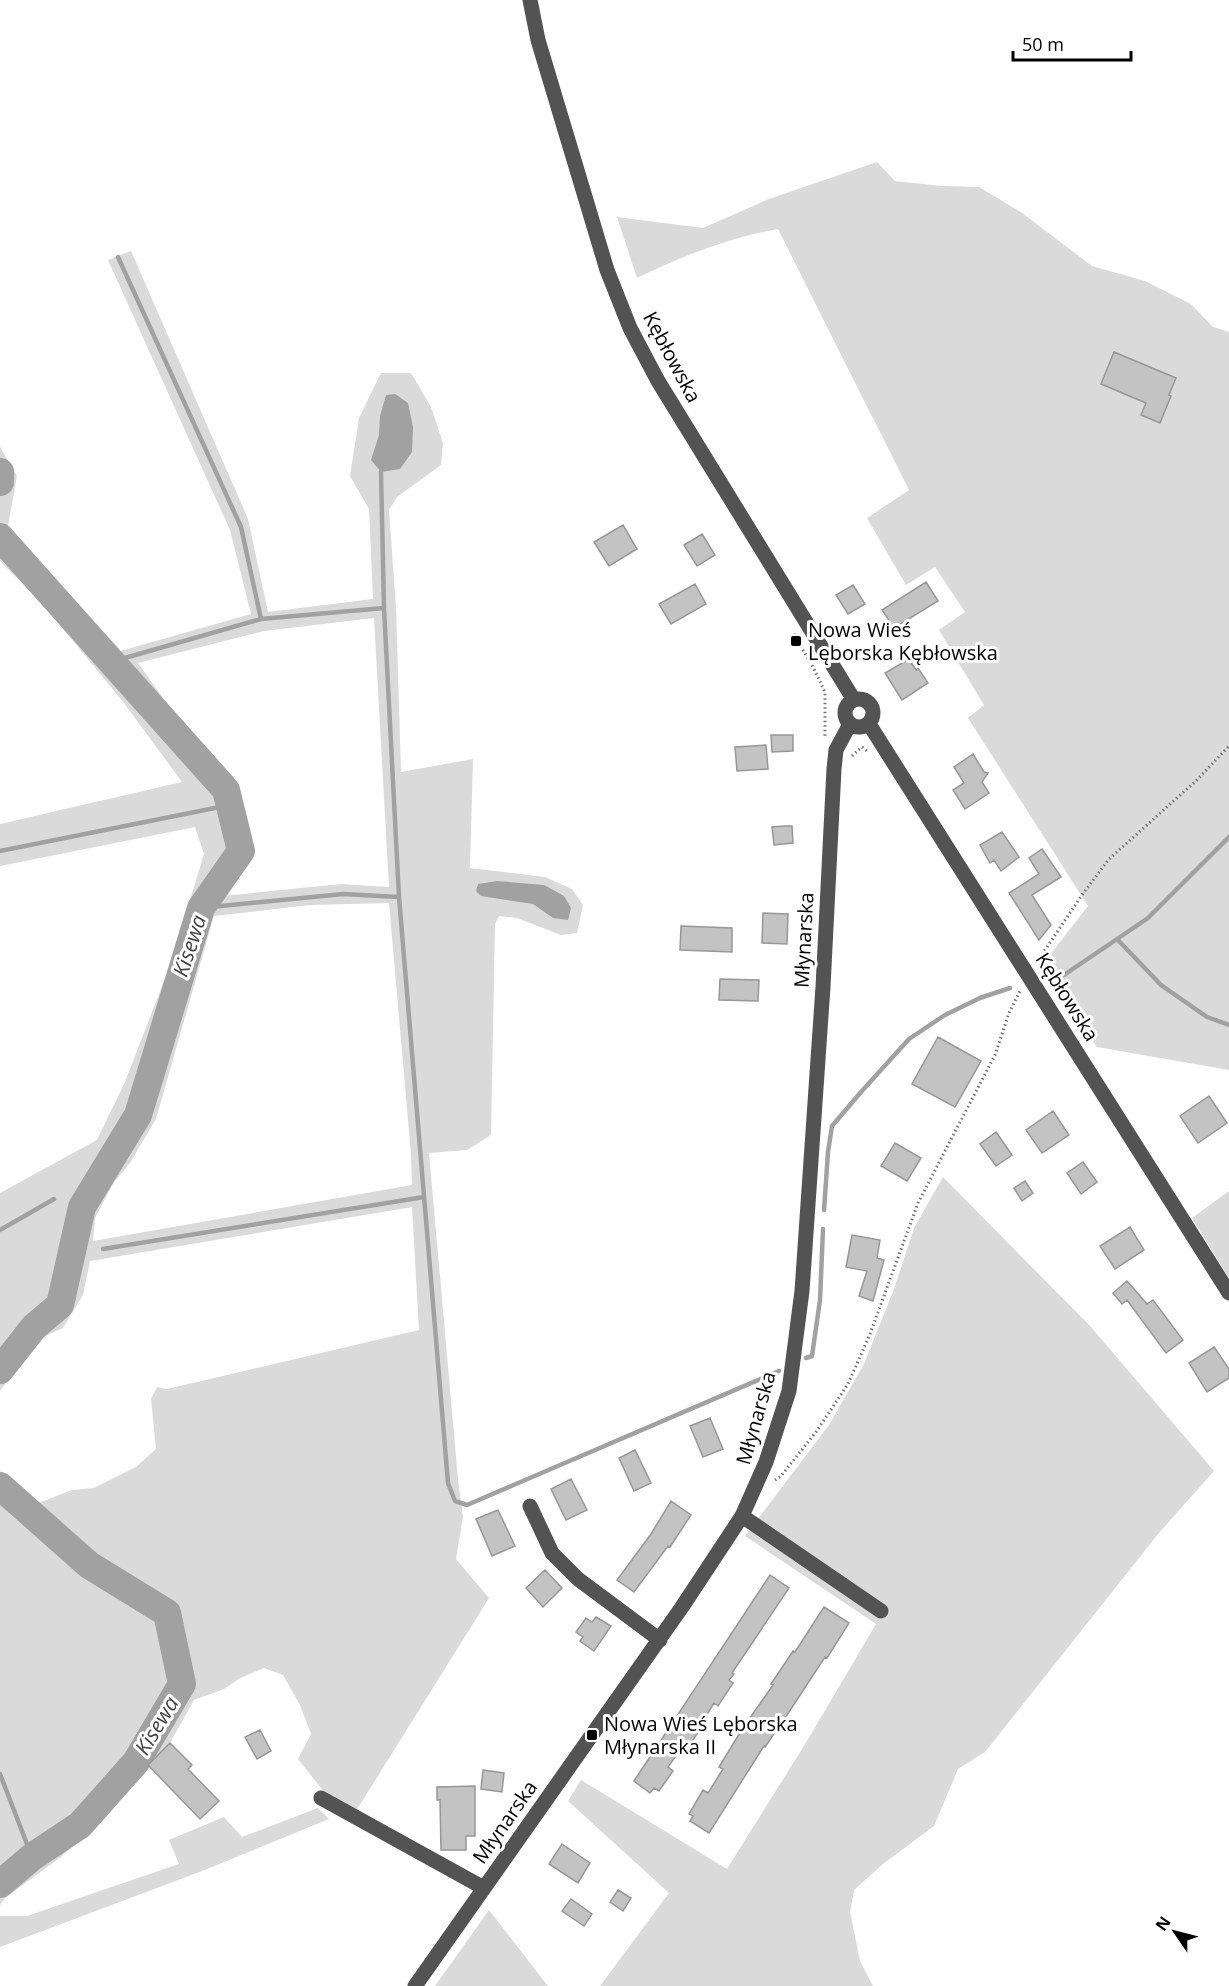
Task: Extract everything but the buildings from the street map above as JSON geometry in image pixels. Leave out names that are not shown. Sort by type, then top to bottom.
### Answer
[{"type":"street","name":"Kębłowska","points":[[530,0],[538,40],[607,270],[630,328],[658,381],[854,699],[865,700],[873,708],[874,714],[869,724],[1229,1293]]},
{"type":"street","points":[[854,699],[846,708],[845,714],[850,724],[860,727],[869,724]]},
{"type":"street","name":"Młynarska","points":[[416,1986],[660,1640],[742,1516],[766,1462],[789,1391],[799,1313],[823,987],[834,769],[836,750],[850,724]]},
{"type":"street","points":[[530,1506],[552,1553],[578,1579],[660,1640]]},
{"type":"street","points":[[742,1516],[880,1611]]},
{"type":"street","points":[[321,1798],[484,1888]]},
{"type":"path","points":[[753,1494],[781,1476],[816,1432],[848,1384],[870,1334],[918,1203],[995,1055],[1009,1013],[1028,975],[1109,859],[1196,781],[1229,746]]},
{"type":"shaded area","points":[[877,162],[895,181],[979,187],[1022,213],[1092,266],[1145,281],[1191,304],[1213,327],[1229,332],[1229,1070],[1097,1047],[1042,965],[1088,906],[968,718],[984,705],[939,630],[965,612],[935,567],[906,585],[867,518],[909,490],[778,229],[741,237],[706,249],[637,278],[617,217],[703,228],[769,199]]},
{"type":"shaded area","points":[[131,251],[248,519],[268,612],[373,599],[369,509],[350,476],[359,418],[381,373],[411,373],[431,407],[443,443],[441,465],[397,497],[389,510],[396,607],[401,772],[473,759],[470,868],[545,877],[572,889],[583,905],[577,933],[561,935],[517,918],[499,916],[495,924],[491,1135],[467,1150],[429,1153],[463,1517],[456,1559],[489,1598],[356,1811],[324,1792],[298,1759],[311,1734],[300,1705],[283,1675],[264,1668],[240,1678],[224,1689],[194,1700],[170,1743],[100,1821],[61,1857],[5,1898],[0,1905],[0,1471],[36,1504],[72,1490],[94,1488],[136,1467],[156,1449],[151,1399],[157,1387],[167,1389],[419,1330],[412,1207],[90,1261],[83,1295],[63,1328],[38,1339],[0,1391],[0,1193],[97,1140],[125,1082],[172,960],[204,854],[195,827],[0,866],[0,824],[182,782],[124,703],[42,603],[0,561],[0,447],[17,476],[8,526],[117,652],[251,614],[230,530],[108,260]],"holes":[[[374,618],[389,887],[341,884],[223,896],[244,858],[249,828],[231,781],[203,754],[138,663],[264,631]],[[389,903],[412,1185],[93,1241],[95,1218],[114,1182],[130,1163],[156,1119],[214,916],[310,905]]]},
{"type":"shaded area","points":[[395,394],[408,403],[413,427],[412,452],[400,469],[381,472],[371,460],[379,435],[380,416],[386,395]]},
{"type":"shaded area","points":[[497,881],[544,885],[564,896],[571,908],[568,920],[553,918],[533,904],[481,896],[476,891],[478,884]]},
{"type":"shaded area","points":[[943,1177],[1091,1327],[1214,1471],[1158,1534],[985,1752],[958,1769],[934,1826],[883,1864],[854,1890],[850,1912],[860,1961],[873,1986],[600,1986],[669,1893],[568,1801],[581,1780],[727,1869],[807,1741],[876,1624],[745,1536],[829,1425],[864,1364],[894,1289],[914,1228]]},
{"type":"shaded area","points":[[1229,1191],[1229,1278],[1192,1218]]},
{"type":"shaded area","points":[[318,1808],[329,1819],[202,1871],[0,1947],[0,1916],[27,1916],[179,1864],[169,1840],[224,1817],[242,1837]]},
{"type":"shaded area","points":[[489,1910],[548,1986],[435,1986]]},
{"type":"waterway","points":[[118,257],[241,527],[261,619]]},
{"type":"waterway","name":"Kisewa","points":[[0,472],[0,482]]},
{"type":"waterway","points":[[381,472],[384,608],[399,897],[448,1483],[455,1501],[467,1505],[779,1371]]},
{"type":"waterway","name":"Kisewa","points":[[0,537],[226,790],[241,851],[201,908],[138,1115],[82,1207],[60,1305],[34,1327],[0,1370]]},
{"type":"waterway","points":[[111,662],[261,619],[384,608]]},
{"type":"waterway","points":[[0,851],[230,805]]},
{"type":"waterway","points":[[1064,975],[1148,918],[1229,837]]},
{"type":"waterway","points":[[201,908],[343,894],[399,897]]},
{"type":"waterway","points":[[1117,939],[1161,985],[1207,1017],[1229,1025]]},
{"type":"waterway","points":[[824,1210],[832,1126],[909,1039],[945,1015],[980,998],[1010,988]]},
{"type":"waterway","points":[[103,1249],[424,1197]]},
{"type":"waterway","points":[[0,1230],[54,1199]]},
{"type":"waterway","points":[[806,1358],[812,1356],[820,1300],[823,1229]]},
{"type":"waterway","name":"Kisewa","points":[[0,1486],[89,1565],[167,1613],[182,1684],[136,1762],[80,1825],[32,1857],[0,1884]]},
{"type":"waterway","points":[[0,1774],[32,1857]]},
{"type":"place","name":"Nowa Wieś Lęborska Kębłowska","points":[[796,641]]},
{"type":"place","name":"Nowa Wieś Lęborska Młynarska II","points":[[592,1735]]}]
